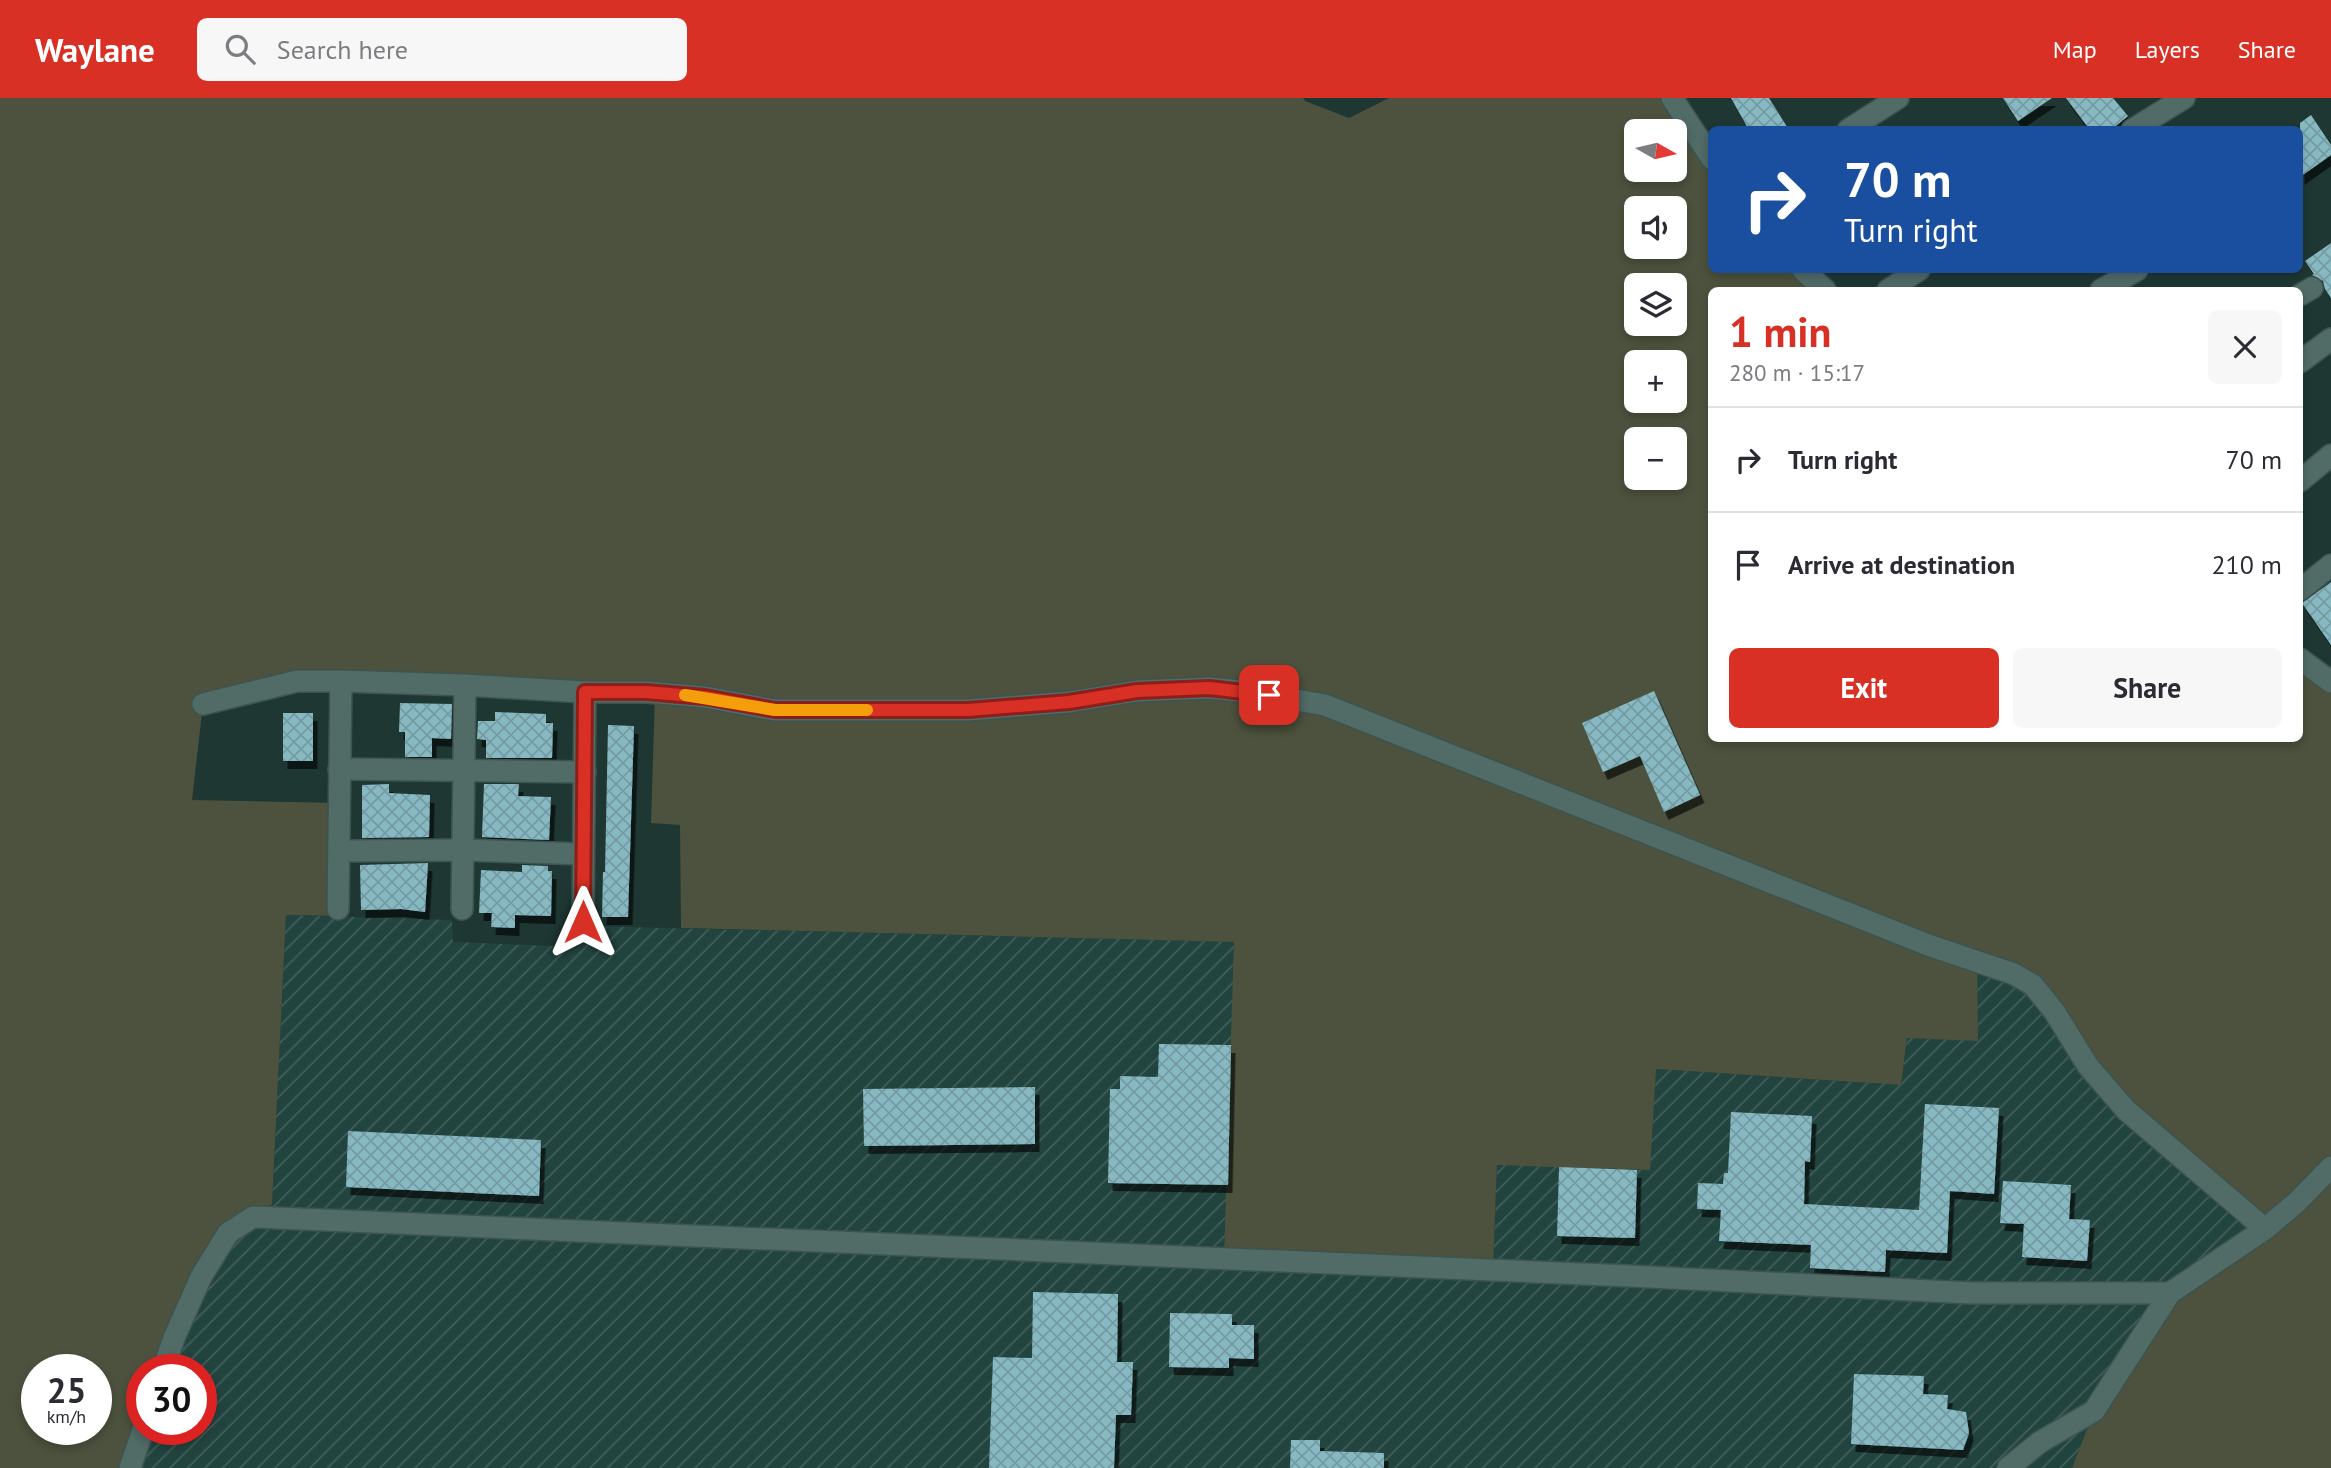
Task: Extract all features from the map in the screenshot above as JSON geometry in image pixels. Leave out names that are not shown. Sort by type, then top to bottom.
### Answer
[{"type":"street","points":[[1672,98],[1708,153]]},
{"type":"street","points":[[1854,126],[1898,98]]},
{"type":"street","points":[[2138,126],[2184,98]]},
{"type":"street","points":[[1806,273],[1822,287]]},
{"type":"street","points":[[1893,287],[1914,273]]},
{"type":"street","points":[[2106,287],[2132,273]]},
{"type":"street","points":[[2303,360],[2331,339]]},
{"type":"street","points":[[2303,479],[2331,456]]},
{"type":"street","points":[[2303,588],[2331,565]]},
{"type":"street","points":[[2303,661],[2331,682]]},
{"type":"street","points":[[203,704],[297,681],[341,681],[585,692],[646,692],[692,696],[775,710],[968,710],[1069,702],[1137,691],[1209,688],[1325,705],[1928,945],[2014,974],[2033,985],[2054,1011],[2088,1066],[2126,1110],[2265,1229]]},
{"type":"street","points":[[338,909],[341,681]]},
{"type":"street","points":[[462,909],[465,685]]},
{"type":"street","points":[[583,922],[585,692]]},
{"type":"street","points":[[339,769],[585,772]]},
{"type":"street","points":[[339,851],[462,850],[583,854]]},
{"type":"street","points":[[2008,1468],[2040,1441],[2094,1411],[2170,1293],[2265,1229],[2297,1202],[2331,1167]]},
{"type":"street","points":[[168,1354],[201,1277],[228,1233],[253,1217],[1971,1293],[2170,1293]]},
{"type":"street","points":[[130,1468],[138,1445]]},
{"type":"shaded area","points":[[286,915],[452,920],[453,942],[578,947],[584,926],[1235,942],[1225,1259],[1493,1270],[1497,1164],[1649,1170],[1655,1069],[1901,1085],[1907,1038],[1977,962],[2014,974],[2265,1229],[2094,1411],[2072,1468],[130,1468],[138,1445],[217,1445],[217,1354],[171,1354],[228,1233],[272,1204]]},
{"type":"green space","points":[[0,98],[1303,98],[1349,118],[1389,98],[1669,98],[1682,119],[1624,119],[1624,182],[1687,182],[1687,127],[1708,160],[1708,273],[1801,273],[1817,287],[1708,287],[1708,742],[2303,742],[2303,665],[2331,687],[2331,1468],[2072,1468],[2094,1411],[2170,1293],[2265,1229],[2126,1110],[2033,985],[1977,962],[1978,1041],[1907,1038],[1901,1085],[1656,1069],[1650,1170],[1497,1165],[1493,1270],[1224,1259],[1234,942],[681,928],[680,825],[651,823],[655,693],[341,681],[203,704],[192,800],[339,803],[338,916],[286,915],[272,1204],[228,1233],[171,1354],[126,1354],[126,1445],[137,1445],[130,1468],[0,1468]]},
{"type":"building","points":[[1731,98],[1769,98],[1786,126],[1747,126]]},
{"type":"building","points":[[2003,98],[2052,98],[2018,121]]},
{"type":"building","points":[[2066,98],[2113,98],[2128,116],[2116,126],[2087,126]]},
{"type":"building","points":[[2311,115],[2331,145],[2331,155],[2303,175],[2303,126],[2300,126],[2300,123]]},
{"type":"building","points":[[2331,243],[2331,298],[2323,281],[2312,275],[2314,274],[2305,261]]},
{"type":"building","points":[[2331,582],[2331,645],[2303,604]]},
{"type":"building","points":[[1654,691],[1700,795],[1664,812],[1640,756],[1603,772],[1582,723]]},
{"type":"building","points":[[400,703],[452,704],[451,739],[432,738],[432,757],[405,757],[405,732],[399,732]]},
{"type":"building","points":[[495,712],[546,714],[546,723],[553,723],[552,758],[486,758],[486,740],[477,739],[478,721],[495,721]]},
{"type":"building","points":[[283,713],[313,713],[313,761],[283,761]]},
{"type":"building","points":[[608,725],[634,726],[628,917],[602,917]]},
{"type":"building","points":[[389,784],[389,793],[430,795],[429,837],[362,838],[362,785]]},
{"type":"building","points":[[484,784],[519,784],[518,796],[551,797],[549,840],[482,837]]},
{"type":"building","points":[[428,863],[425,912],[401,909],[361,910],[360,865]]},
{"type":"building","points":[[522,865],[548,866],[548,871],[552,871],[551,916],[515,915],[515,928],[491,927],[492,913],[479,913],[481,870],[522,872]]},
{"type":"building","points":[[1159,1044],[1231,1045],[1228,1185],[1108,1183],[1110,1089],[1120,1089],[1120,1076],[1158,1077]]},
{"type":"building","points":[[1035,1087],[1035,1144],[864,1146],[863,1089]]},
{"type":"building","points":[[1925,1104],[1999,1108],[1994,1194],[1950,1191],[1947,1253],[1886,1250],[1885,1272],[1810,1268],[1811,1245],[1719,1241],[1721,1210],[1697,1209],[1698,1183],[1723,1184],[1724,1173],[1728,1173],[1731,1112],[1812,1116],[1810,1162],[1805,1161],[1804,1204],[1919,1210]]},
{"type":"building","points":[[348,1131],[541,1140],[539,1196],[346,1187]]},
{"type":"building","points":[[1559,1167],[1637,1170],[1635,1238],[1557,1236]]},
{"type":"building","points":[[2003,1181],[2071,1185],[2069,1219],[2090,1220],[2087,1261],[2022,1257],[2024,1224],[2000,1223]]},
{"type":"building","points":[[1033,1292],[1118,1294],[1117,1362],[1133,1362],[1131,1415],[1116,1415],[1114,1468],[989,1468],[993,1357],[1032,1358]]},
{"type":"building","points":[[1170,1313],[1232,1314],[1232,1325],[1254,1325],[1254,1359],[1229,1358],[1229,1368],[1169,1367]]},
{"type":"building","points":[[1854,1374],[1924,1376],[1923,1394],[1948,1395],[1947,1409],[1966,1412],[1969,1433],[1963,1450],[1851,1444]]},
{"type":"building","points":[[1291,1440],[1320,1440],[1320,1451],[1384,1453],[1384,1468],[1290,1468]]},
{"type":"slow traffic","points":[[685,695],[775,710],[867,710]]},
{"type":"route","points":[[583,922],[585,692],[646,692],[705,697],[775,710],[968,710],[1069,702],[1137,691],[1209,688],[1269,695]]}]
